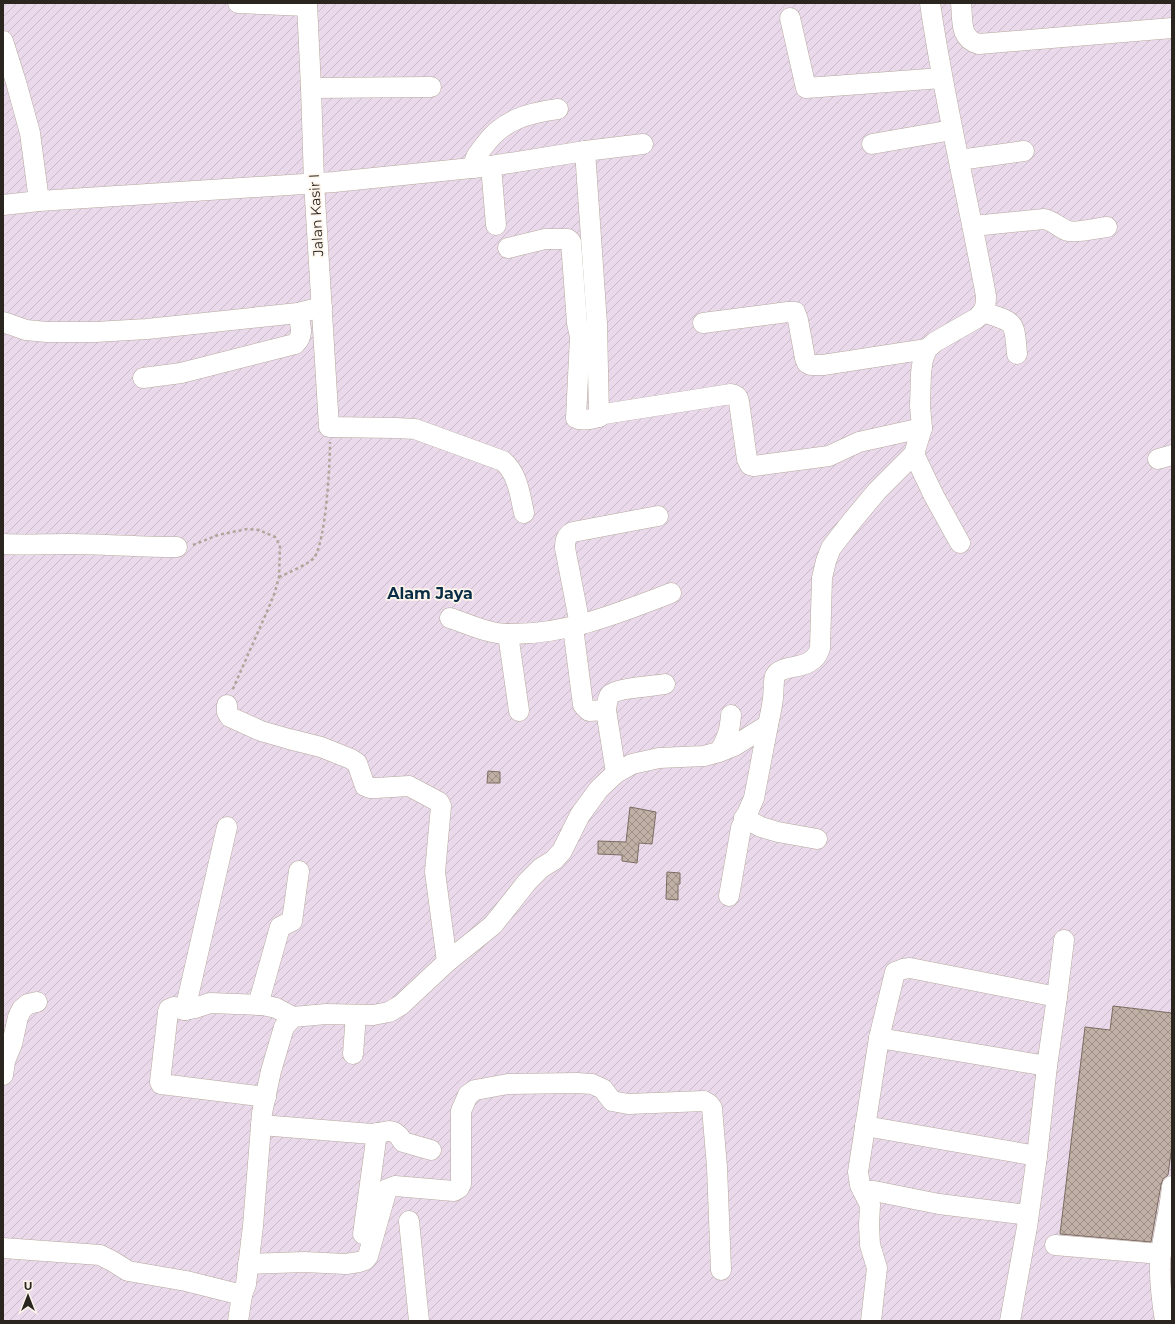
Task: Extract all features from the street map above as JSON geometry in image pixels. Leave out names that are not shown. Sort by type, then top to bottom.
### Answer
[{"type":"street","points":[[238,3],[307,5]]},
{"type":"street","points":[[729,896],[741,828],[744,818],[754,798],[773,700],[775,676],[782,671],[802,665],[816,658],[820,648],[822,578],[831,548],[877,491],[914,454],[922,428],[920,406],[921,373],[922,359],[927,349],[935,342],[977,318],[986,306],[986,296],[973,226],[942,78],[930,3]]},
{"type":"street","points":[[961,3],[963,29],[965,35],[973,43],[979,44],[1172,28]]},
{"type":"street","name":"Jalan Kasir I","points":[[307,5],[312,88],[314,182],[329,427]]},
{"type":"street","points":[[790,18],[806,88],[942,78]]},
{"type":"street","points":[[3,41],[30,133],[39,201]]},
{"type":"street","points":[[312,88],[431,87]]},
{"type":"street","points":[[496,225],[483,167],[474,159],[490,137],[507,124],[533,113],[558,109]]},
{"type":"street","points":[[872,144],[952,130]]},
{"type":"street","points":[[3,206],[39,201],[314,182],[334,182],[483,167],[585,151],[643,144]]},
{"type":"street","points":[[585,151],[598,324],[598,417]]},
{"type":"street","points":[[959,160],[1024,151]]},
{"type":"street","points":[[973,226],[1044,219],[1052,221],[1061,228],[1069,231],[1107,227]]},
{"type":"street","points":[[508,248],[546,239],[568,239],[571,242],[577,322],[580,337],[576,418],[578,419],[598,417],[604,414],[731,394],[735,395],[738,397],[739,402],[747,459],[750,465],[754,466],[829,456],[859,442],[922,428]]},
{"type":"street","points":[[3,322],[26,330],[47,332],[95,332],[298,313],[322,307]]},
{"type":"street","points":[[703,323],[795,312],[798,320],[805,358],[807,363],[811,366],[927,349]]},
{"type":"street","points":[[983,312],[1006,320],[1013,326],[1015,331],[1017,354]]},
{"type":"street","points":[[143,378],[181,373],[295,344],[300,340],[302,334],[298,313]]},
{"type":"street","points":[[329,427],[415,429],[503,461],[509,467],[514,476],[524,513]]},
{"type":"street","points":[[914,454],[934,496],[960,543]]},
{"type":"street","points":[[606,710],[589,711],[584,705],[576,626],[565,548],[566,539],[568,535],[573,532],[658,516]]},
{"type":"street","points":[[3,544],[176,547]]},
{"type":"street","points":[[450,618],[488,630],[508,634],[544,632],[576,626],[671,593]]},
{"type":"street","points":[[508,634],[519,711]]},
{"type":"street","points":[[802,665],[830,666]]},
{"type":"street","points":[[616,773],[606,710],[607,699],[611,693],[619,690],[665,684]]},
{"type":"street","points":[[227,705],[227,712],[230,717],[261,731],[320,746],[351,759],[357,763],[365,786],[370,788],[409,786],[439,802],[442,806],[436,860],[436,881],[447,962]]},
{"type":"street","points":[[720,752],[730,730],[731,715]]},
{"type":"street","points":[[266,1097],[161,1084],[160,1082],[169,1009],[174,1007],[185,1010],[210,1003],[258,1005],[276,1008],[293,1017],[326,1014],[373,1015],[389,1012],[401,1005],[447,962],[493,925],[527,882],[541,868],[554,860],[562,851],[580,815],[599,789],[616,773],[632,764],[659,758],[704,756],[720,752],[734,746],[768,725]]},
{"type":"street","points":[[744,818],[761,828],[817,839]]},
{"type":"street","points":[[185,1010],[227,827]]},
{"type":"street","points":[[258,1005],[280,927],[292,921],[299,871]]},
{"type":"street","points":[[1010,1321],[1037,1156],[1046,1066],[1058,997],[1064,940]]},
{"type":"street","points":[[871,1321],[877,1268],[870,1245],[870,1205],[860,1184],[858,1172],[879,1038],[895,972],[903,968],[910,968],[1058,997]]},
{"type":"street","points":[[3,1075],[5,1061],[12,1044],[18,1018],[22,1009],[28,1004],[37,1002]]},
{"type":"street","points":[[353,1054],[356,1015]]},
{"type":"street","points":[[238,1321],[242,1295],[246,1284],[253,1226],[261,1125],[266,1097],[271,1071],[284,1027],[293,1017]]},
{"type":"street","points":[[879,1038],[1046,1066]]},
{"type":"street","points":[[248,1264],[304,1262],[346,1264],[365,1260],[368,1256],[387,1189],[395,1186],[454,1190],[459,1188],[461,1184],[462,1165],[461,1111],[468,1095],[475,1090],[508,1084],[578,1083],[592,1084],[603,1088],[612,1101],[628,1104],[704,1101],[709,1104],[712,1108],[716,1160],[721,1270]]},
{"type":"street","points":[[261,1125],[377,1133],[389,1131],[394,1132],[403,1142],[430,1150]]},
{"type":"street","points":[[864,1126],[1037,1156]]},
{"type":"street","points":[[359,1262],[377,1133]]},
{"type":"street","points":[[1165,1321],[1160,1265],[1172,1186]]},
{"type":"street","points":[[863,1190],[939,1204],[1028,1215]]},
{"type":"street","points":[[410,1221],[419,1321]]},
{"type":"street","points":[[1055,1245],[1161,1254]]},
{"type":"street","points":[[3,1248],[100,1255],[112,1260],[128,1271],[186,1281],[242,1295]]},
{"type":"path","points":[[279,577],[314,559],[320,545],[326,506],[330,456],[329,427]]},
{"type":"path","points":[[176,547],[188,546],[218,535],[247,529],[259,530],[275,537],[280,544],[279,577],[269,607],[227,705]]},
{"type":"shaded area","points":[[3,3],[1172,3],[1172,1321],[3,1321]]},
{"type":"building","points":[[488,771],[500,772],[500,783],[487,783]]},
{"type":"building","points":[[630,807],[656,812],[652,844],[639,843],[637,863],[622,861],[622,855],[598,854],[598,841],[626,842]]},
{"type":"building","points":[[667,872],[680,873],[678,900],[666,899]]},
{"type":"building","points":[[1113,1006],[1172,1013],[1172,1145],[1168,1175],[1163,1179],[1161,1185],[1151,1242],[1060,1234],[1085,1027],[1110,1030]]},
{"type":"district","name":"Alam Jaya","points":[[430,593]]}]
